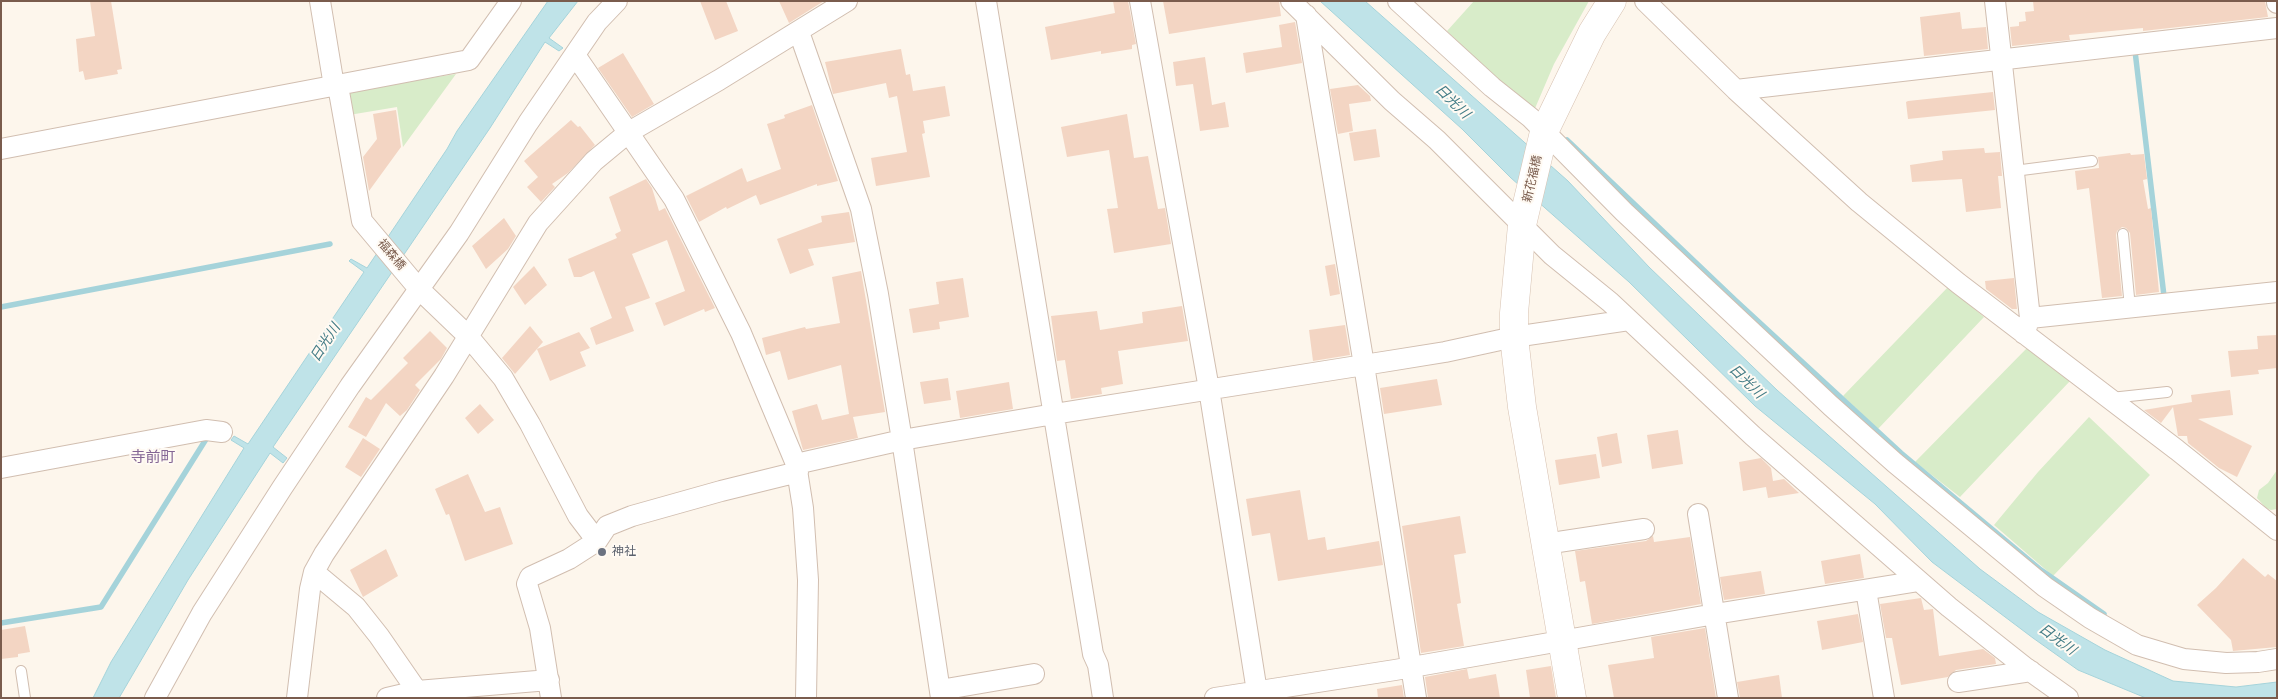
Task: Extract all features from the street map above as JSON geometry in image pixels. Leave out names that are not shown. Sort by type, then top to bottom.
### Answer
[{"type":"street","points":[[320,1],[336,86]]},
{"type":"street","points":[[1,149],[469,60],[511,1]]},
{"type":"street","points":[[155,698],[202,613],[282,488],[459,233],[528,123],[598,22],[617,1]]},
{"type":"street","points":[[297,698],[310,589],[314,572],[468,336],[538,223],[594,161],[629,132],[847,1]]},
{"type":"street","points":[[986,1],[1093,654],[1098,665],[1103,698]]},
{"type":"street","points":[[1140,1],[1209,389],[1258,694]]},
{"type":"street","points":[[1291,1],[1552,255],[1629,320],[1733,418],[1981,633],[2068,698]]},
{"type":"street","points":[[1398,1],[1544,132],[1624,212],[1831,406],[1894,463],[2045,587],[2090,618],[2137,645],[2184,659],[2226,663],[2258,662],[2277,659]]},
{"type":"street","name":"新花福橋","points":[[1572,698],[1522,407],[1514,337],[1522,225],[1544,132],[1592,33],[1612,1]]},
{"type":"street","points":[[1645,1],[1736,90],[1859,202],[1958,283],[2027,326],[2109,399],[2177,450],[2277,530]]},
{"type":"street","points":[[1995,1],[2014,171],[2027,326]]},
{"type":"street","points":[[1306,15],[1364,365],[1416,698]]},
{"type":"street","points":[[1736,90],[2277,28]]},
{"type":"street","points":[[798,32],[860,209],[878,294],[940,694],[1034,674]]},
{"type":"street","points":[[575,55],[674,199],[741,333],[797,468],[808,580],[806,698]]},
{"type":"street","name":"福森橋","points":[[336,86],[362,221],[419,289],[468,336],[503,378],[530,424],[578,516],[597,541]]},
{"type":"street","points":[[2027,326],[2130,308],[2277,292]]},
{"type":"street","points":[[387,698],[417,691],[550,689],[540,628],[527,584],[530,577],[569,559],[597,541],[608,526],[632,516],[902,440],[1444,352],[1514,337],[1629,320]]},
{"type":"street","points":[[1,468],[206,430],[222,432]]},
{"type":"street","points":[[1698,514],[1728,698]]},
{"type":"street","points":[[1545,544],[1644,529]]},
{"type":"street","points":[[314,572],[356,606],[417,691]]},
{"type":"street","points":[[1215,698],[1258,694],[1562,640],[1919,581]]},
{"type":"street","points":[[1866,590],[1884,698]]},
{"type":"street","points":[[1958,682],[2033,672]]},
{"type":"street","points":[[2033,672],[2039,698]]},
{"type":"lane","points":[[2014,171],[2092,161]]},
{"type":"lane","points":[[2123,234],[2130,308]]},
{"type":"lane","points":[[2109,399],[2168,392]]},
{"type":"lane","points":[[21,670],[25,698]]},
{"type":"green space","points":[[1474,1],[1589,1],[1554,64],[1533,113],[1447,31]]},
{"type":"green space","points":[[456,74],[403,147],[397,107],[349,115],[346,96],[351,90]]},
{"type":"green space","points":[[1948,287],[1984,317],[1878,429],[1843,396]]},
{"type":"green space","points":[[2027,348],[2070,381],[1960,497],[1915,462]]},
{"type":"green space","points":[[2089,417],[2150,475],[2053,576],[1994,525],[2038,472]]},
{"type":"green space","points":[[2277,470],[2277,509],[2271,510],[2266,508],[2257,498],[2259,490],[2268,483]]},
{"type":"water","name":"日光川","points":[[548,1],[578,1],[549,38],[563,48],[559,51],[545,42],[490,128],[273,447],[287,458],[283,463],[270,453],[188,580],[119,698],[93,698],[111,662],[244,448],[231,440],[234,436],[248,444],[364,272],[349,261],[351,259],[367,268],[447,149],[457,131]]},
{"type":"water","name":"日光川","points":[[1320,1],[1365,1],[1568,181],[1649,267],[1777,390],[1980,569],[2038,612],[2105,650],[2173,681],[2236,687],[2277,682],[2277,698],[2146,698],[2078,670],[2033,638],[1932,562],[1875,504],[1755,406],[1629,282],[1511,178],[1462,129]]},
{"type":"building","points":[[90,1],[111,1],[122,69],[117,70],[118,74],[85,80],[83,71],[79,72],[76,39],[95,36]]},
{"type":"building","points":[[700,1],[726,1],[738,31],[715,40]]},
{"type":"building","points":[[779,1],[824,1],[789,23]]},
{"type":"building","points":[[1113,1],[1128,1],[1136,44],[1132,45],[1132,49],[1101,54],[1101,51],[1051,60],[1045,27],[1115,13]]},
{"type":"building","points":[[1163,1],[1279,1],[1281,16],[1169,34]]},
{"type":"building","points":[[2033,1],[2265,1],[2268,17],[2143,31],[2143,28],[2069,35],[2070,40],[2012,46],[2010,27],[2019,26],[2019,22],[2026,21],[2025,12],[2034,11]]},
{"type":"building","points":[[1960,12],[1962,29],[1986,27],[1988,49],[1924,56],[1920,17]]},
{"type":"building","points":[[1295,22],[1302,63],[1246,73],[1243,53],[1282,47],[1279,25]]},
{"type":"building","points":[[901,49],[906,75],[910,74],[913,91],[945,86],[950,116],[923,121],[925,133],[922,134],[930,177],[876,186],[871,158],[907,152],[897,96],[889,98],[886,83],[833,94],[825,62]]},
{"type":"building","points":[[623,53],[654,104],[632,117],[598,68]]},
{"type":"building","points":[[1205,57],[1212,105],[1225,102],[1229,127],[1200,131],[1193,84],[1176,86],[1173,62]]},
{"type":"building","points":[[1358,85],[1370,96],[1371,101],[1349,104],[1353,131],[1338,134],[1330,89]]},
{"type":"building","points":[[1993,92],[1995,110],[1908,119],[1906,102],[1908,101]]},
{"type":"building","points":[[812,105],[838,181],[817,186],[817,184],[760,205],[756,195],[727,209],[726,207],[699,222],[686,196],[742,168],[747,182],[781,169],[767,124],[785,118],[784,115]]},
{"type":"building","points":[[396,110],[401,147],[369,191],[363,157],[377,139],[373,114]]},
{"type":"building","points":[[1127,114],[1134,158],[1148,156],[1158,209],[1165,208],[1171,244],[1114,253],[1107,209],[1118,208],[1109,150],[1067,157],[1061,127]]},
{"type":"building","points":[[571,120],[578,127],[580,126],[595,145],[568,173],[552,184],[555,187],[541,202],[527,187],[538,177],[524,161]]},
{"type":"building","points":[[1376,129],[1380,157],[1354,161],[1349,133]]},
{"type":"building","points":[[1984,148],[1985,153],[2000,152],[2002,176],[1998,176],[2001,208],[1966,212],[1962,179],[1912,182],[1910,165],[1943,160],[1942,151]]},
{"type":"building","points":[[2130,153],[2131,155],[2144,154],[2147,179],[2143,180],[2148,209],[2151,208],[2159,292],[2136,295],[2130,233],[2126,228],[2122,227],[2117,231],[2116,235],[2122,296],[2102,298],[2089,188],[2077,190],[2075,171],[2099,168],[2098,157]]},
{"type":"building","points":[[646,179],[652,188],[659,211],[665,208],[715,308],[705,312],[704,309],[664,326],[655,303],[685,291],[667,240],[632,254],[650,298],[625,307],[634,331],[596,345],[590,328],[612,318],[594,271],[581,277],[574,277],[568,259],[617,238],[615,234],[621,231],[609,197]]},
{"type":"building","points":[[849,212],[855,242],[808,249],[814,265],[790,274],[777,239],[822,222],[821,216]]},
{"type":"building","points":[[504,218],[516,236],[508,249],[486,269],[472,246]]},
{"type":"building","points":[[1335,264],[1340,294],[1330,296],[1325,266]]},
{"type":"building","points":[[534,266],[547,285],[525,305],[513,287]]},
{"type":"building","points":[[861,271],[885,412],[853,417],[858,438],[803,450],[792,411],[817,404],[822,420],[849,414],[841,365],[788,380],[780,351],[766,355],[762,338],[805,327],[806,329],[840,323],[832,277]]},
{"type":"building","points":[[963,278],[969,317],[939,322],[940,329],[913,333],[909,309],[939,304],[936,282]]},
{"type":"building","points":[[2014,278],[2017,309],[2012,309],[1986,289],[1985,281]]},
{"type":"building","points":[[1182,306],[1188,341],[1118,351],[1123,384],[1101,388],[1102,394],[1071,399],[1065,360],[1057,361],[1051,316],[1097,311],[1100,330],[1143,323],[1142,312]]},
{"type":"building","points":[[1345,325],[1350,355],[1313,361],[1309,330]]},
{"type":"building","points":[[530,326],[543,342],[515,374],[502,358]]},
{"type":"building","points":[[430,331],[447,348],[441,359],[415,385],[420,390],[407,410],[400,416],[386,403],[366,437],[348,427],[366,397],[371,400],[408,363],[403,358]]},
{"type":"building","points":[[579,332],[590,348],[580,352],[586,366],[550,381],[537,349]]},
{"type":"building","points":[[2277,335],[2277,368],[2258,370],[2259,374],[2231,377],[2228,351],[2258,349],[2257,336]]},
{"type":"building","points":[[948,378],[951,400],[924,404],[920,382]]},
{"type":"building","points":[[1437,379],[1442,405],[1384,414],[1380,388]]},
{"type":"building","points":[[1009,382],[1013,409],[960,418],[956,391]]},
{"type":"building","points":[[2230,390],[2233,415],[2198,419],[2252,446],[2237,477],[2219,468],[2188,443],[2187,436],[2178,436],[2173,407],[2161,423],[2144,410],[2192,402],[2191,395]]},
{"type":"building","points":[[480,404],[494,420],[478,434],[465,418]]},
{"type":"building","points":[[1678,430],[1683,464],[1652,469],[1647,435]]},
{"type":"building","points":[[1617,433],[1622,463],[1602,467],[1597,437]]},
{"type":"building","points":[[363,438],[380,449],[361,477],[345,467]]},
{"type":"building","points":[[1596,454],[1600,478],[1559,485],[1555,460]]},
{"type":"building","points":[[1761,458],[1771,468],[1773,481],[1784,479],[1799,493],[1768,498],[1766,487],[1743,491],[1739,462]]},
{"type":"building","points":[[468,474],[485,512],[500,507],[513,544],[465,561],[449,514],[446,515],[435,489]]},
{"type":"building","points":[[1300,490],[1308,540],[1325,537],[1327,550],[1379,541],[1383,565],[1278,581],[1270,533],[1252,536],[1246,499]]},
{"type":"building","points":[[1460,516],[1466,553],[1454,555],[1461,603],[1457,604],[1464,646],[1421,653],[1402,526]]},
{"type":"building","points":[[1653,536],[1654,542],[1690,537],[1701,604],[1592,624],[1585,581],[1580,582],[1575,551],[1646,541]]},
{"type":"building","points":[[386,549],[398,576],[363,597],[350,570]]},
{"type":"building","points":[[1860,554],[1864,578],[1825,584],[1821,561]]},
{"type":"building","points":[[2243,558],[2265,577],[2268,574],[2277,581],[2277,647],[2233,651],[2231,640],[2197,605],[2216,588]]},
{"type":"building","points":[[1761,571],[1765,594],[1724,600],[1720,577]]},
{"type":"building","points":[[1921,598],[1924,610],[1933,609],[1939,656],[1983,649],[1995,658],[1996,664],[1956,670],[1948,677],[1901,685],[1892,638],[1886,638],[1880,604]]},
{"type":"building","points":[[1858,614],[1863,642],[1822,650],[1817,621]]},
{"type":"building","points":[[25,626],[30,652],[18,654],[18,657],[1,659],[1,630]]},
{"type":"building","points":[[1705,628],[1716,698],[1614,698],[1608,665],[1654,658],[1651,637]]},
{"type":"building","points":[[1551,666],[1556,698],[1530,698],[1526,670]]},
{"type":"building","points":[[1467,669],[1469,679],[1496,674],[1500,698],[1428,698],[1425,677]]},
{"type":"building","points":[[1779,675],[1782,698],[1740,698],[1737,682]]},
{"type":"building","points":[[1402,685],[1404,698],[1378,698],[1377,689]]},
{"type":"waterway","points":[[2135,51],[2164,296]]},
{"type":"waterway","points":[[1567,140],[1735,300],[1901,453],[2041,570],[2104,614]]},
{"type":"waterway","points":[[1,307],[330,244]]},
{"type":"waterway","points":[[1,623],[101,607],[208,436]]},
{"type":"place","name":"神社","points":[[602,552]]},
{"type":"district","name":"寺前町","points":[[153,458]]}]
